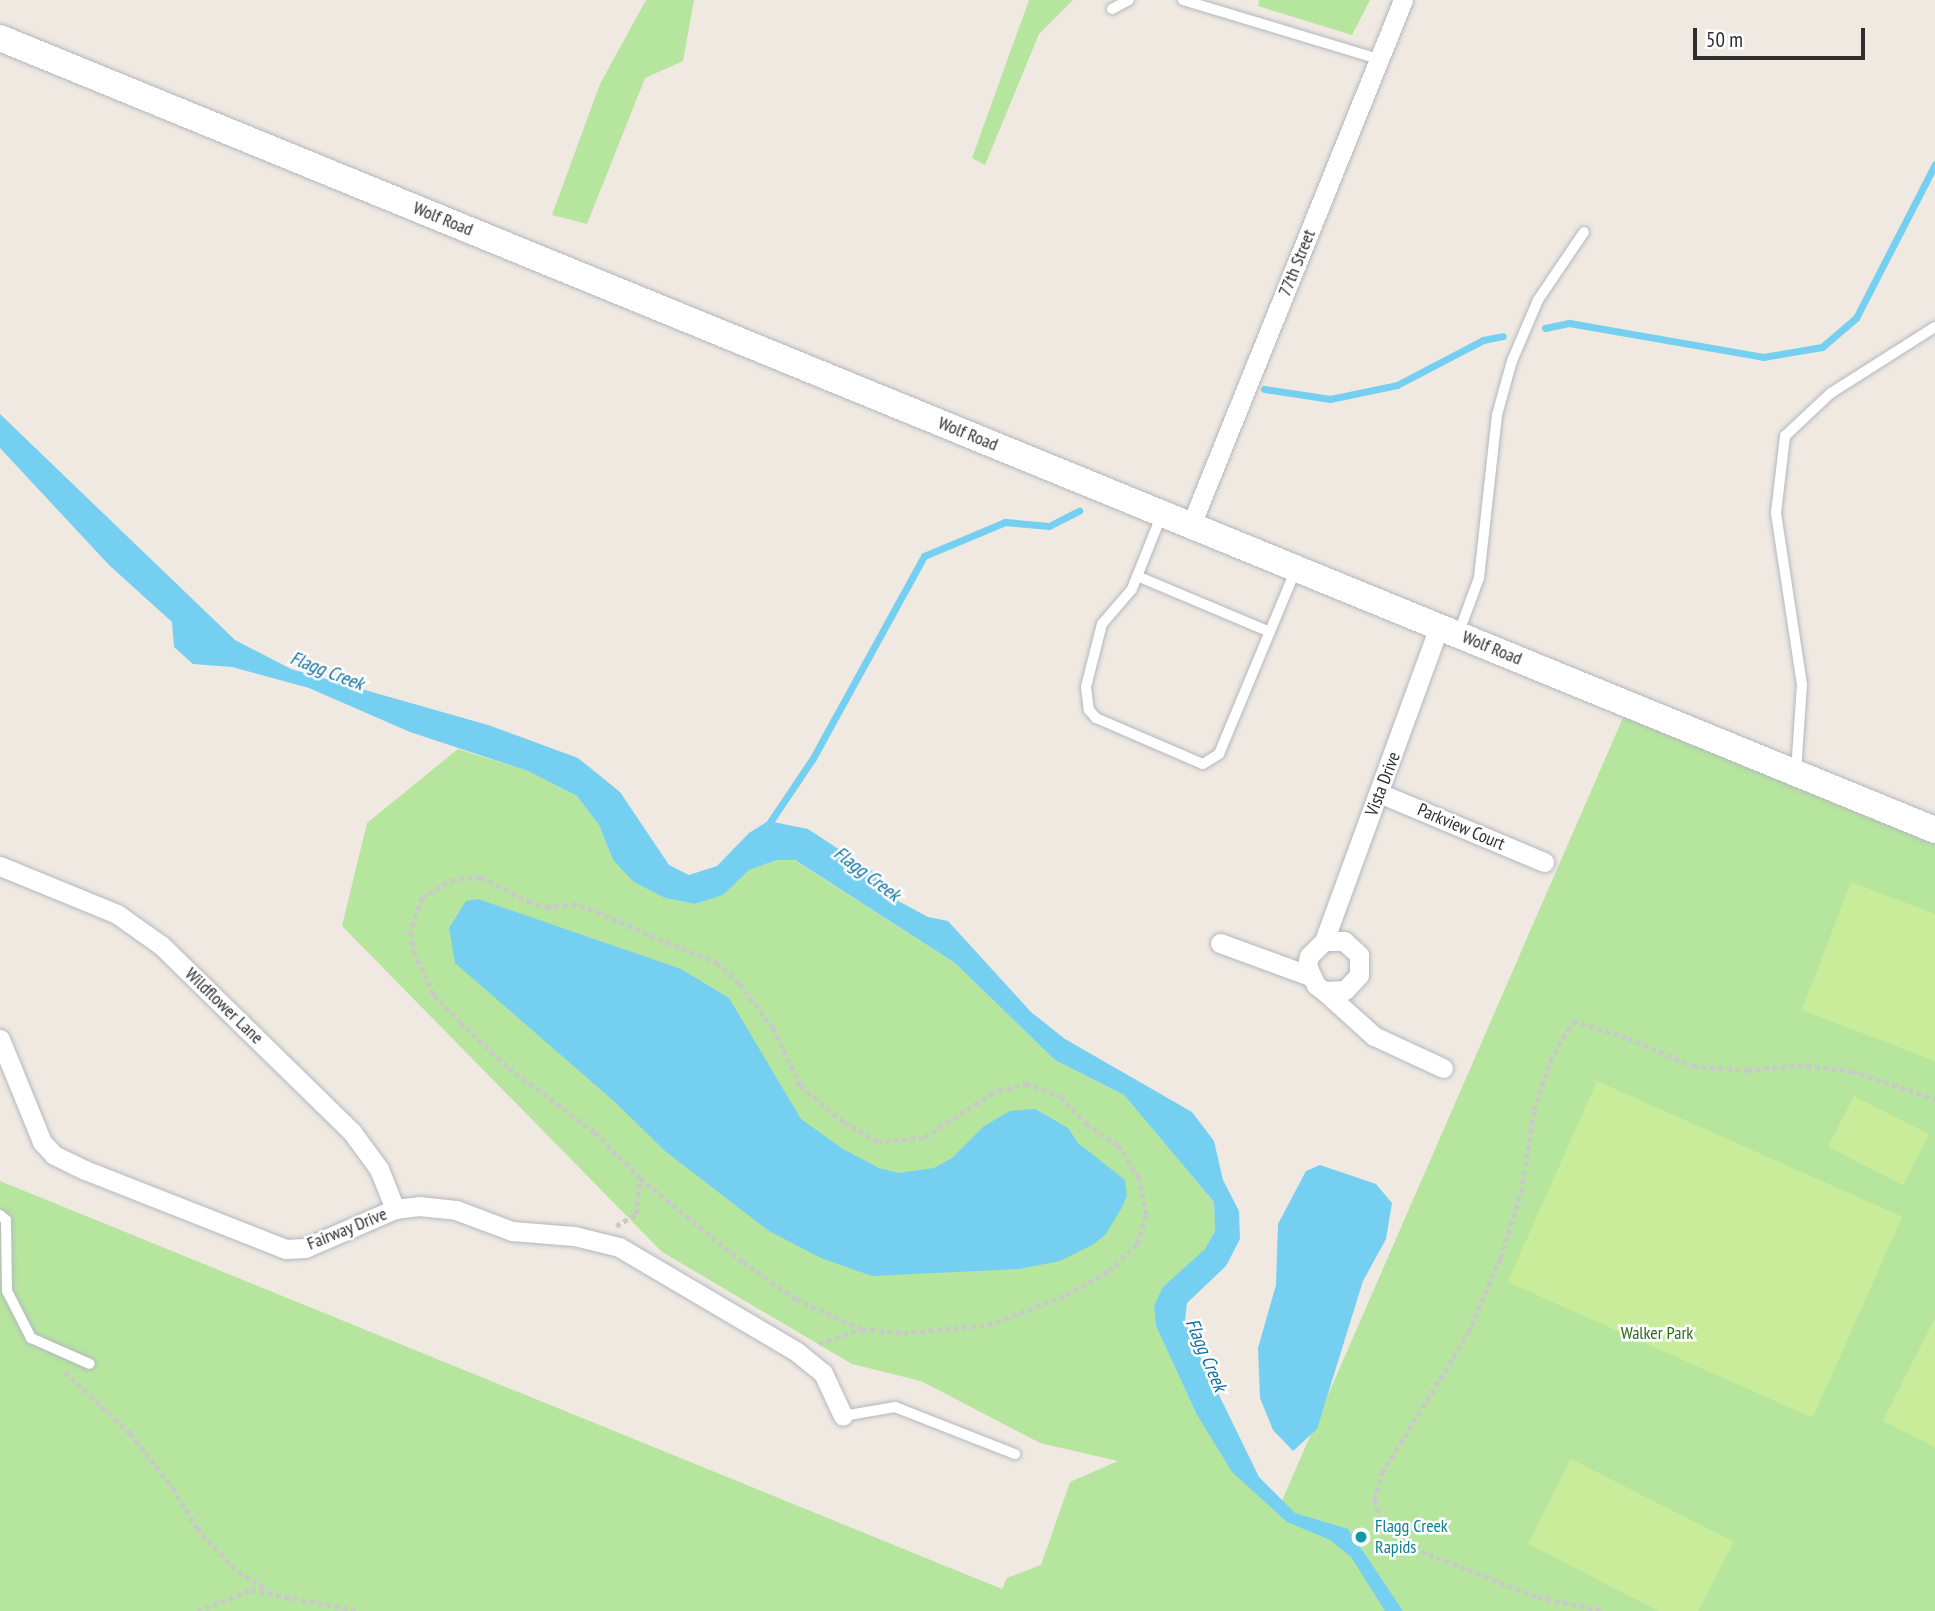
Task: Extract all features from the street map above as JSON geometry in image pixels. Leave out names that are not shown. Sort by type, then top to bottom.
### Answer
[{"type":"street","name":"77th Street","points":[[1191,525],[1402,0]]},
{"type":"street","name":"Wolf Road","points":[[0,38],[1935,830]]},
{"type":"street","name":"Vista Drive","points":[[1310,976],[1310,956],[1324,941],[1379,793],[1449,630]]},
{"type":"street","name":"Parkview Court","points":[[1379,793],[1544,862]]},
{"type":"street","name":"Wildflower Lane","points":[[0,866],[117,914],[162,946],[352,1132],[379,1169],[395,1209]]},
{"type":"street","points":[[1324,941],[1344,941],[1353,946],[1361,965],[1359,975],[1345,990],[1324,991]]},
{"type":"street","points":[[1220,943],[1310,976],[1374,1036],[1443,1068]]},
{"type":"street","name":"Fairway Drive","points":[[0,1040],[42,1142],[54,1155],[85,1170],[286,1249],[305,1248],[395,1209],[439,1206],[512,1231],[596,1241],[619,1247],[797,1352],[823,1373],[843,1416]]},
{"type":"lane","points":[[1112,9],[1129,0]]},
{"type":"lane","points":[[1183,0],[1379,59]]},
{"type":"lane","points":[[1449,630],[1479,578],[1497,415],[1512,361],[1538,300],[1584,232]]},
{"type":"lane","points":[[1796,772],[1802,685],[1776,513],[1785,436],[1830,393],[1935,327]]},
{"type":"lane","points":[[1162,513],[1132,589],[1102,624],[1086,687],[1089,710],[1096,718],[1203,764],[1219,754],[1296,568]]},
{"type":"lane","points":[[1137,576],[1270,632]]},
{"type":"lane","points":[[0,1215],[6,1220],[7,1291],[32,1339],[90,1364]]},
{"type":"lane","points":[[843,1416],[895,1407],[1015,1454]]},
{"type":"path","points":[[481,878],[531,904],[549,908],[576,904],[718,964],[739,983],[773,1029],[800,1086],[843,1122],[878,1142],[924,1138],[993,1093],[1028,1084],[1062,1098],[1087,1125],[1118,1146],[1139,1178],[1146,1215],[1137,1244],[1109,1271],[1066,1296],[988,1325],[902,1334],[862,1329],[796,1299],[743,1262],[640,1178],[595,1132],[509,1068],[434,995],[414,951],[411,932],[422,898],[454,879],[481,878]]},
{"type":"path","points":[[1601,1611],[1536,1597],[1426,1554],[1380,1521],[1374,1500],[1382,1473],[1468,1333],[1494,1271],[1521,1192],[1534,1110],[1550,1061],[1573,1021],[1629,1038],[1693,1066],[1747,1070],[1798,1065],[1852,1072],[1935,1099]]},
{"type":"path","points":[[596,1241],[636,1214],[640,1178]]},
{"type":"path","points":[[797,1352],[862,1329]]},
{"type":"path","points":[[54,1363],[130,1433],[173,1488],[197,1528],[238,1572],[268,1590],[359,1611]]},
{"type":"path","points":[[197,1611],[232,1594],[268,1590]]},
{"type":"green space","points":[[646,0],[694,0],[683,61],[645,78],[587,224],[552,215],[600,84]]},
{"type":"green space","points":[[1029,0],[1073,0],[1039,34],[985,165],[972,158]]},
{"type":"green space","points":[[1259,0],[1370,0],[1352,35],[1258,6]]},
{"type":"green space","name":"Walker Park","points":[[1629,704],[1935,833],[1935,1611],[0,1611],[0,1181],[1002,1589],[1007,1578],[1041,1565],[1070,1482],[1118,1461],[1040,1443],[921,1381],[852,1364],[662,1252],[342,926],[367,823],[458,749],[528,771],[577,796],[599,825],[613,860],[665,898],[695,904],[723,895],[749,870],[777,860],[794,860],[955,963],[1055,1060],[1124,1095],[1214,1202],[1215,1231],[1205,1249],[1154,1306],[1156,1326],[1196,1413],[1277,1512]]},
{"type":"green space","points":[[1851,882],[1935,914],[1935,1061],[1802,1010]]},
{"type":"green space","name":"Walker Park","points":[[1597,1081],[1902,1217],[1813,1418],[1508,1282]]},
{"type":"green space","points":[[1854,1096],[1929,1134],[1903,1185],[1828,1147]]},
{"type":"green space","points":[[1935,1318],[1935,1447],[1883,1421]]},
{"type":"green space","points":[[1571,1459],[1734,1542],[1698,1611],[1659,1611],[1528,1544]]},
{"type":"water","name":"Flagg Creek","points":[[0,414],[235,640],[291,669],[488,725],[578,758],[620,792],[669,865],[689,875],[717,866],[749,833],[768,821],[808,829],[872,871],[887,895],[928,917],[948,921],[1031,1012],[1065,1039],[1192,1112],[1214,1141],[1223,1180],[1239,1211],[1240,1239],[1226,1266],[1187,1303],[1185,1321],[1196,1348],[1259,1477],[1295,1513],[1348,1529],[1403,1611],[1385,1611],[1351,1557],[1330,1540],[1287,1522],[1232,1472],[1196,1413],[1156,1326],[1154,1306],[1163,1287],[1205,1249],[1215,1231],[1214,1202],[1124,1095],[1055,1060],[955,963],[795,860],[777,860],[749,870],[723,895],[695,904],[665,898],[634,882],[613,860],[599,825],[577,796],[528,771],[410,732],[309,688],[232,667],[193,664],[174,647],[172,622],[109,565],[0,448]]},
{"type":"water","points":[[478,899],[681,969],[729,998],[801,1119],[843,1149],[879,1168],[898,1173],[934,1168],[952,1158],[984,1126],[1010,1111],[1035,1109],[1068,1128],[1078,1143],[1125,1180],[1127,1196],[1122,1207],[1106,1234],[1094,1244],[1060,1261],[1019,1269],[872,1276],[821,1258],[769,1231],[665,1151],[616,1103],[455,963],[449,928],[466,901]]},
{"type":"water","points":[[1320,1165],[1376,1184],[1392,1203],[1386,1239],[1363,1281],[1317,1429],[1293,1451],[1273,1430],[1260,1398],[1258,1348],[1276,1285],[1278,1224],[1306,1171]]},
{"type":"waterway","points":[[1545,328],[1569,323],[1763,357],[1822,347],[1856,318],[1935,164]]},
{"type":"waterway","points":[[1264,389],[1330,399],[1397,385],[1483,340],[1503,336]]},
{"type":"waterway","points":[[766,828],[813,758],[924,556],[1005,522],[1049,526],[1079,511]]},
{"type":"place","name":"Flagg Creek Rapids","points":[[1361,1537]]}]
